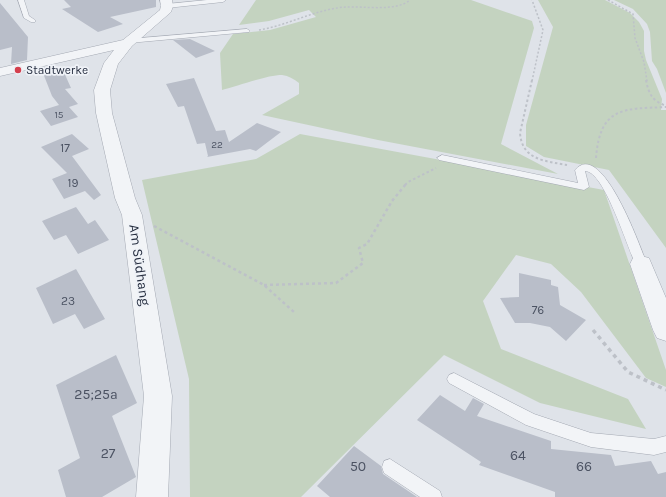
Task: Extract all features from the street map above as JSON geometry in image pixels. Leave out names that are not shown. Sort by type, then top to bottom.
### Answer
[{"type":"street","name":"Am Südhang","points":[[152,497],[158,396],[132,215],[125,198],[104,113],[102,90],[110,63],[128,42],[165,12],[167,3]]},
{"type":"street","name":"Am Südhang","points":[[0,72],[128,42]]},
{"type":"street","points":[[641,264],[666,330]]},
{"type":"lane","points":[[21,0],[26,17],[33,21]]},
{"type":"lane","points":[[167,3],[223,0]]},
{"type":"lane","points":[[128,42],[247,31]]},
{"type":"lane","points":[[442,158],[584,187],[580,170],[587,168],[594,170],[600,176],[623,217],[641,264]]},
{"type":"lane","points":[[454,379],[531,420],[591,440],[654,447],[666,444]]},
{"type":"lane","points":[[390,467],[434,497]]},
{"type":"path","points":[[247,31],[283,26],[322,10],[347,7],[390,6],[406,4],[410,0]]},
{"type":"path","points":[[532,0],[543,30],[520,133],[520,144],[527,153],[532,156],[580,170]]},
{"type":"path","points":[[608,0],[633,14],[636,28],[635,38],[644,62],[648,90],[651,98],[666,106]]},
{"type":"path","points":[[594,170],[601,134],[613,116],[625,111],[666,106]]},
{"type":"path","points":[[264,285],[336,283],[363,262],[359,248],[367,244],[392,201],[408,182],[452,159]]},
{"type":"path","points":[[132,215],[264,285],[295,313]]},
{"type":"path","points":[[594,330],[628,372],[666,390]]},
{"type":"green space","points":[[256,0],[471,0],[532,21],[534,28],[501,144],[558,174],[378,140],[262,115],[299,94],[299,83],[287,76],[276,75],[222,90],[220,53],[233,34],[270,30],[316,17],[309,10],[269,21],[239,25]]},
{"type":"green space","points":[[538,0],[605,0],[630,13],[639,22],[644,31],[644,51],[646,60],[662,99],[661,110],[666,110],[666,248],[609,170],[544,157],[526,146],[526,125],[553,27]]},
{"type":"green space","points":[[614,0],[666,0],[666,93],[657,69],[652,61],[650,32],[647,24],[633,9]]},
{"type":"green space","points":[[300,134],[604,190],[666,370],[666,387],[646,378],[581,292],[551,264],[516,255],[483,301],[501,349],[628,399],[646,429],[540,403],[444,355],[301,497],[190,497],[189,379],[142,180],[256,159]]},
{"type":"building","points":[[64,0],[156,0],[156,7],[110,17],[123,24],[98,32],[62,9],[71,7]]},
{"type":"building","points":[[0,3],[28,37],[27,60],[11,64],[12,47],[0,50]]},
{"type":"building","points":[[190,39],[215,51],[196,58],[173,40]]},
{"type":"building","points":[[46,67],[49,71],[62,68],[71,88],[65,89],[78,104],[69,107],[78,117],[51,126],[40,111],[59,105],[52,96],[41,68]]},
{"type":"building","points":[[194,78],[216,131],[225,130],[229,142],[257,123],[281,132],[256,151],[250,149],[207,157],[205,143],[197,144],[184,106],[178,107],[166,84]]},
{"type":"building","points":[[72,134],[89,149],[72,156],[101,195],[94,200],[85,191],[64,199],[52,179],[67,173],[41,147]]},
{"type":"building","points":[[76,207],[88,224],[95,220],[109,240],[78,254],[66,235],[54,240],[42,221]]},
{"type":"building","points":[[76,269],[105,319],[84,329],[75,314],[53,324],[36,288]]},
{"type":"building","points":[[519,273],[551,280],[551,285],[558,287],[560,305],[586,320],[566,341],[550,327],[530,323],[515,323],[500,298],[519,297]]},
{"type":"building","points":[[116,355],[137,403],[112,416],[136,477],[102,497],[66,497],[58,470],[80,458],[56,385]]},
{"type":"building","points":[[440,395],[465,411],[473,398],[484,404],[477,416],[551,441],[551,449],[611,455],[615,466],[651,461],[658,474],[666,472],[666,497],[555,497],[555,492],[479,465],[481,462],[417,420]]},
{"type":"building","points":[[354,446],[381,466],[383,474],[417,497],[330,497],[317,486]]},
{"type":"place","name":"Stadtwerke","points":[[18,70]]}]
